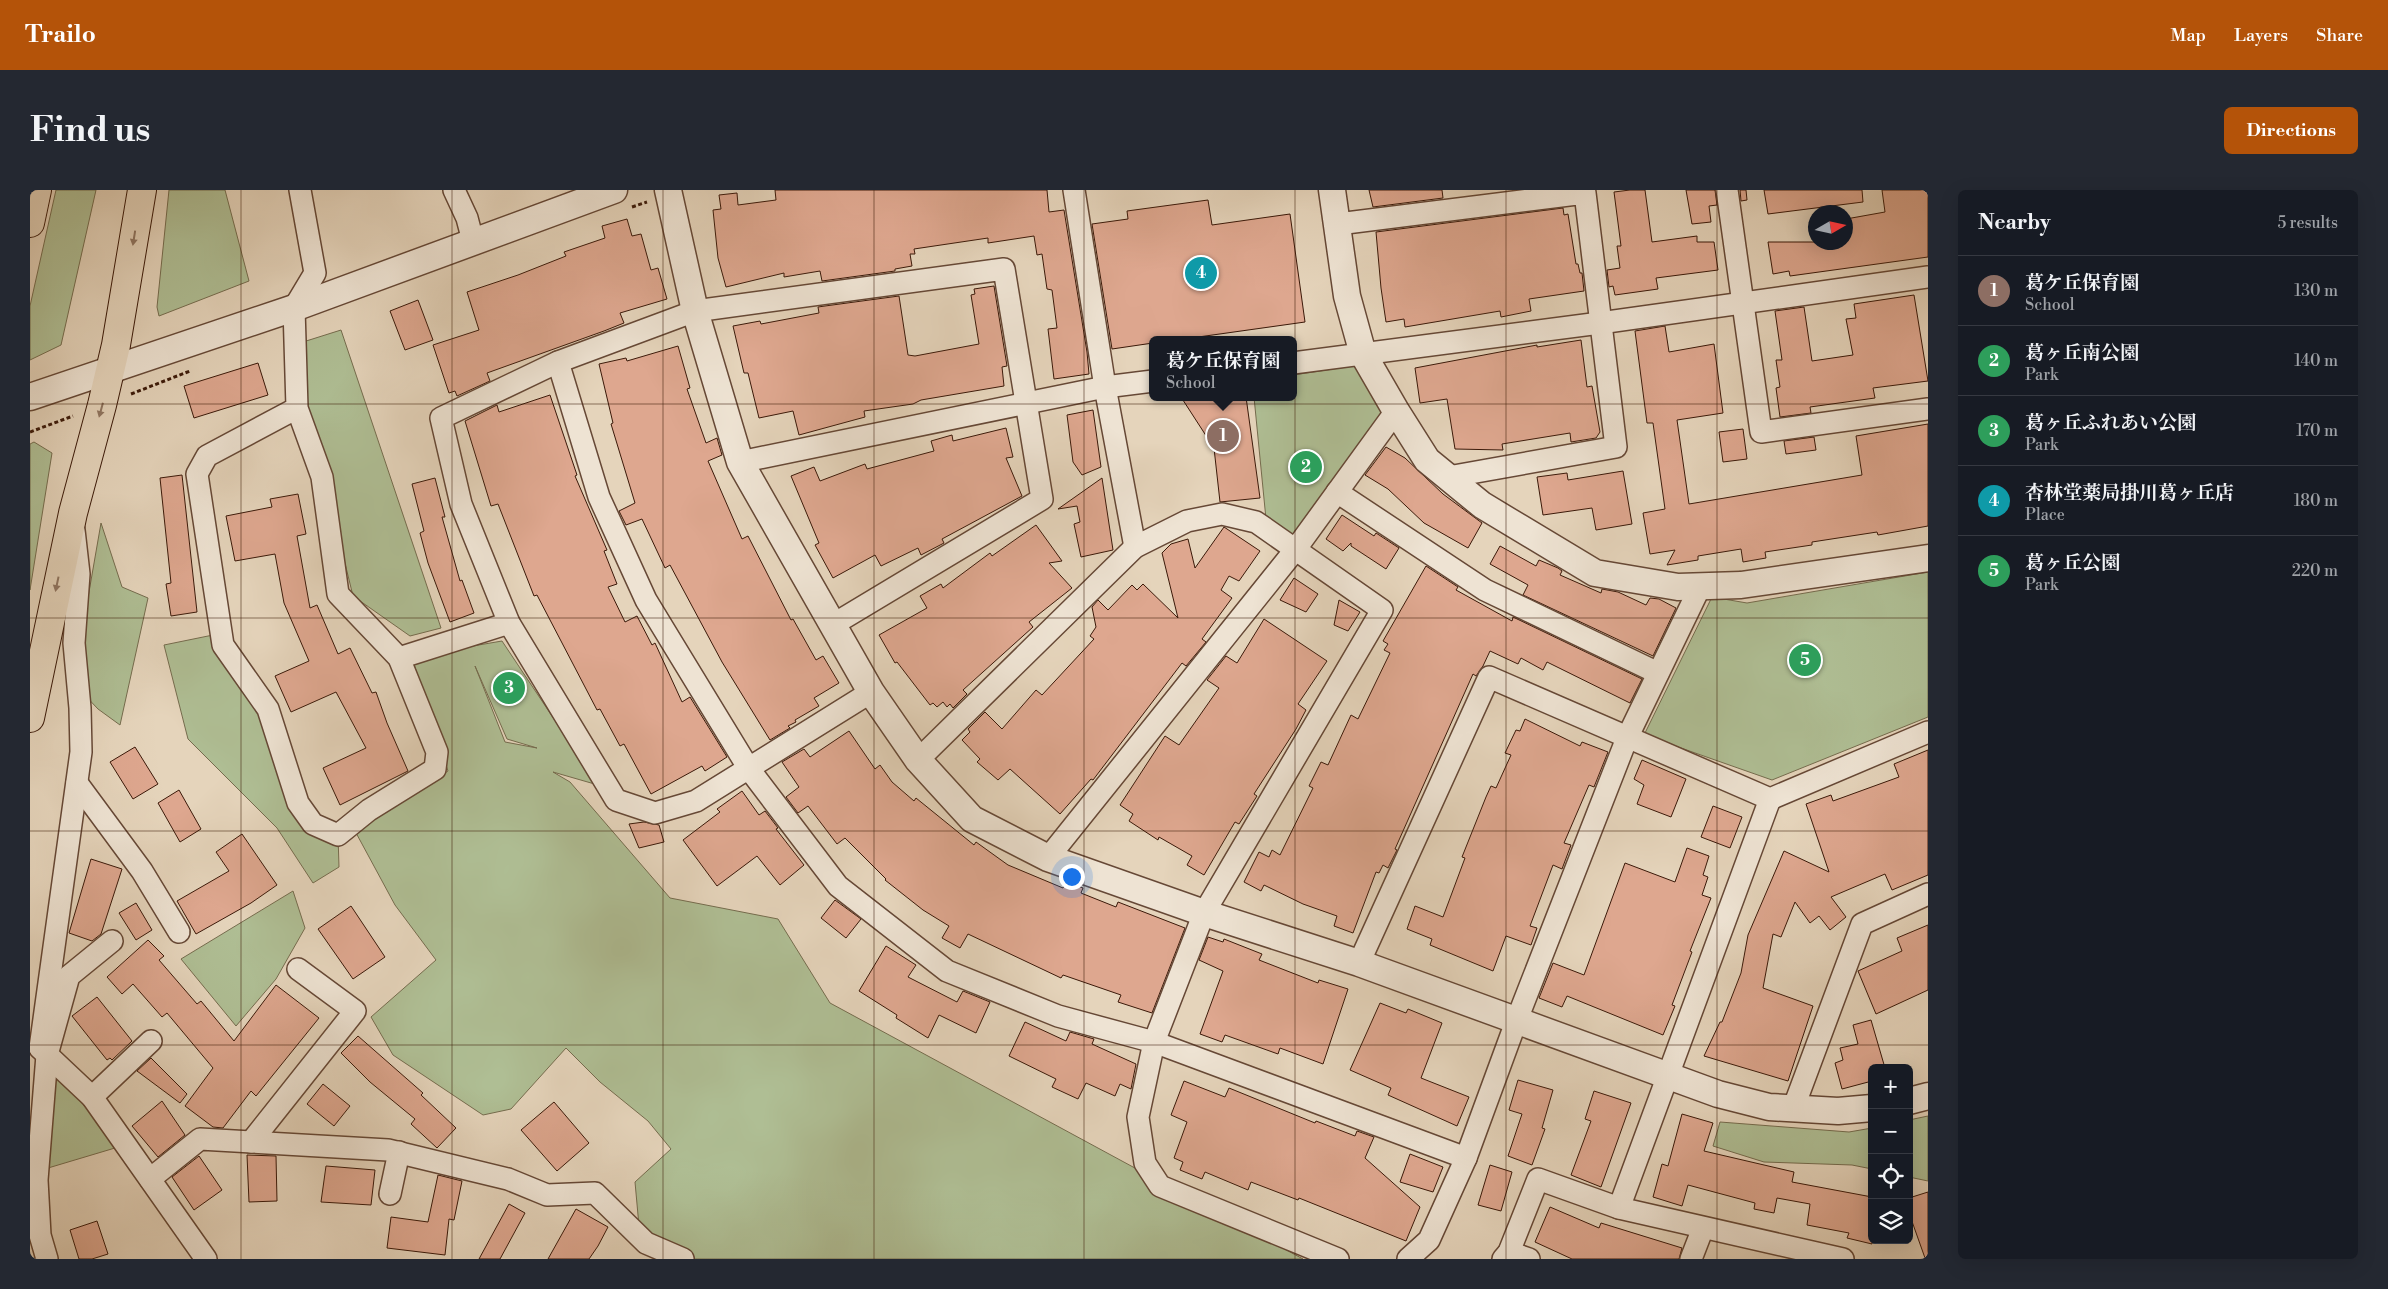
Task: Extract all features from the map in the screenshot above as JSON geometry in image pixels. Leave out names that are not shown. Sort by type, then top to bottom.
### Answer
[{"type":"highway","points":[[30,223],[37,190]]},
{"type":"highway","points":[[30,718],[72,513],[110,370],[142,190]]},
{"type":"street","points":[[298,408],[207,456],[197,474],[223,645],[268,709],[298,803],[313,824],[338,835],[368,810],[434,769],[437,752],[399,658],[338,594],[322,476],[298,408],[294,308],[315,273],[300,190]]},
{"type":"street","points":[[454,190],[467,218],[473,241]]},
{"type":"street","points":[[30,397],[294,308],[614,190]]},
{"type":"street","points":[[668,190],[695,311],[740,462],[834,624],[871,692],[918,760],[972,819],[1048,858],[1204,913],[1358,963],[1718,1094],[1769,1107],[1838,1111],[1868,1108]]},
{"type":"street","points":[[1074,190],[1105,387],[1135,547]]},
{"type":"street","points":[[1332,190],[1347,296],[1363,354],[1427,460],[1482,505],[1595,573],[1678,587],[1741,586],[1928,558]]},
{"type":"street","points":[[1728,190],[1761,432],[1928,409]]},
{"type":"street","points":[[1338,224],[1585,193],[1616,447],[1448,477]]},
{"type":"street","points":[[834,624],[1042,499],[1004,269],[695,311],[558,362],[441,418],[461,504],[509,623],[616,800],[655,812],[696,801],[871,692]]},
{"type":"street","points":[[1297,362],[1600,324],[1928,277]]},
{"type":"street","points":[[558,362],[599,497],[642,591],[749,769],[838,886],[948,971],[1058,1016],[1154,1042],[1466,1158]]},
{"type":"street","points":[[740,462],[1105,387],[1149,382]]},
{"type":"street","points":[[1048,858],[1295,550],[1396,411]]},
{"type":"street","points":[[1337,492],[1485,590],[1658,673]]},
{"type":"street","points":[[47,1259],[40,1235],[37,1180],[39,1047],[81,752],[80,708],[74,643],[79,574],[72,513]]},
{"type":"street","points":[[918,760],[1135,547],[1187,520],[1222,514],[1256,522],[1382,610],[1204,913],[1154,1042],[1138,1117],[1145,1163],[1160,1186],[1338,1259]]},
{"type":"street","points":[[1408,1259],[1429,1240],[1466,1158],[1516,1022],[1627,738],[1700,586]]},
{"type":"street","points":[[399,658],[509,623]]},
{"type":"street","points":[[1358,963],[1489,677],[1770,798],[1928,732]]},
{"type":"street","points":[[77,784],[142,871],[179,932]]},
{"type":"street","points":[[1619,1208],[1770,798]]},
{"type":"street","points":[[1793,1109],[1862,924],[1928,894]]},
{"type":"street","points":[[39,1047],[70,976],[112,941]]},
{"type":"street","points":[[252,1142],[355,1011],[298,969]]},
{"type":"street","points":[[92,1097],[151,1041]]},
{"type":"street","points":[[39,1047],[92,1097],[206,1259]]},
{"type":"street","points":[[1913,1100],[1928,1096]]},
{"type":"street","points":[[150,1179],[200,1140],[388,1150],[508,1180],[547,1194],[595,1193],[646,1243],[683,1259]]},
{"type":"street","points":[[390,1194],[399,1152]]},
{"type":"street","points":[[1514,1257],[1538,1179],[1619,1208],[1835,1258]]},
{"type":"street","points":[[30,1204],[37,1180]]},
{"type":"street","points":[[1691,1259],[1703,1228]]},
{"type":"green space","points":[[56,190],[96,190],[61,345],[30,360],[30,306]]},
{"type":"green space","points":[[169,190],[225,190],[249,281],[159,316],[157,307]]},
{"type":"green space","points":[[341,330],[441,628],[410,636],[353,596],[308,412],[303,342]]},
{"type":"green space","points":[[1360,365],[1393,415],[1295,536],[1266,519],[1254,401],[1297,401],[1297,374]]},
{"type":"green space","points":[[34,442],[52,453],[30,590],[30,444]]},
{"type":"green space","points":[[101,523],[122,587],[148,598],[120,725],[98,709],[78,688],[81,638]]},
{"type":"green space","points":[[1928,572],[1928,717],[1772,780],[1644,735],[1712,597],[1747,603]]},
{"type":"green space","points":[[213,635],[268,709],[296,799],[338,835],[339,867],[313,883],[277,828],[188,739],[164,645]]},
{"type":"green space","points":[[502,641],[598,785],[553,772],[570,782],[670,898],[778,919],[830,1003],[1303,1259],[684,1259],[640,1237],[635,1182],[671,1149],[648,1121],[600,1082],[566,1048],[511,1109],[483,1115],[393,1055],[371,1017],[436,960],[395,905],[355,831],[448,771],[413,661],[467,647]],"holes":[[[475,666],[507,739],[537,748],[505,742]]]},
{"type":"green space","points":[[293,891],[305,928],[276,979],[236,1026],[181,959]]},
{"type":"green space","points":[[47,1055],[125,1145],[38,1171]]},
{"type":"green space","points":[[1928,1116],[1928,1181],[1913,1178],[1913,1119]]},
{"type":"green space","points":[[1720,1122],[1849,1132],[1868,1129],[1868,1168],[1852,1165],[1764,1162],[1713,1146]]},
{"type":"building","points":[[775,190],[1047,190],[1049,212],[1064,210],[1089,374],[1054,379],[1048,329],[1057,328],[1052,290],[1047,289],[1042,254],[1037,255],[1034,236],[988,243],[988,238],[914,249],[915,254],[910,254],[912,266],[895,269],[895,271],[822,281],[820,271],[784,277],[784,273],[726,287],[718,258],[713,210],[721,209],[719,195],[737,193],[738,205],[776,200]]},
{"type":"building","points":[[1369,190],[1442,190],[1443,198],[1373,207]]},
{"type":"building","points":[[1645,190],[1652,242],[1697,236],[1697,242],[1714,242],[1718,270],[1656,278],[1658,289],[1615,295],[1613,286],[1609,287],[1607,270],[1620,268],[1617,246],[1621,246],[1614,192]]},
{"type":"building","points":[[1686,190],[1715,190],[1717,205],[1709,206],[1711,222],[1692,224]]},
{"type":"building","points":[[1740,190],[1746,190],[1747,200],[1741,201]]},
{"type":"building","points":[[1764,190],[1862,190],[1863,202],[1839,205],[1808,205],[1808,209],[1768,214]]},
{"type":"building","points":[[1882,190],[1928,190],[1928,257],[1790,276],[1789,271],[1773,274],[1768,242],[1808,242],[1808,250],[1853,250],[1853,218],[1885,212]]},
{"type":"building","points":[[1208,200],[1212,225],[1290,214],[1305,322],[1205,336],[1149,336],[1149,344],[1112,349],[1092,224],[1128,219],[1127,211]]},
{"type":"building","points":[[1563,208],[1564,215],[1568,214],[1576,264],[1578,264],[1580,273],[1582,273],[1584,291],[1529,299],[1531,311],[1501,317],[1500,311],[1405,327],[1404,319],[1386,322],[1376,232]]},
{"type":"building","points":[[627,219],[632,236],[641,234],[651,270],[658,268],[667,299],[620,313],[624,323],[487,373],[490,381],[457,396],[455,391],[449,393],[433,345],[479,330],[467,292],[566,256],[564,252],[605,238],[602,226]]},
{"type":"building","points":[[994,286],[1007,366],[1002,367],[1004,386],[921,400],[913,404],[864,411],[865,417],[799,435],[793,411],[759,418],[748,373],[744,373],[733,326],[760,321],[761,324],[819,313],[818,307],[899,296],[908,355],[915,356],[979,344],[971,295],[975,294],[974,289]]},
{"type":"building","points":[[1914,295],[1928,381],[1873,388],[1875,398],[1810,407],[1811,413],[1780,417],[1776,388],[1780,387],[1776,360],[1782,360],[1775,311],[1804,307],[1812,361],[1853,355],[1846,319],[1856,318],[1854,304]]},
{"type":"building","points":[[418,300],[433,340],[405,350],[390,311]]},
{"type":"building","points":[[1665,326],[1669,352],[1714,344],[1723,413],[1677,420],[1689,504],[1862,475],[1856,436],[1928,424],[1928,526],[1878,535],[1877,532],[1812,542],[1812,545],[1765,552],[1766,558],[1743,562],[1741,549],[1698,556],[1698,560],[1667,565],[1675,550],[1650,554],[1643,513],[1665,509],[1653,423],[1647,423],[1635,331]]},
{"type":"building","points":[[1581,340],[1587,387],[1592,386],[1600,432],[1596,438],[1571,442],[1570,433],[1502,444],[1503,450],[1455,449],[1447,399],[1420,403],[1415,368],[1537,345],[1537,347]]},
{"type":"building","points":[[678,346],[690,388],[687,389],[706,443],[717,438],[722,455],[708,461],[742,539],[748,536],[791,620],[793,619],[816,660],[823,656],[839,683],[814,698],[819,706],[795,720],[796,722],[788,726],[790,728],[770,740],[722,662],[670,565],[665,568],[642,519],[626,525],[619,511],[635,503],[611,424],[613,423],[599,364],[626,358],[627,361]]},
{"type":"building","points":[[258,363],[268,395],[194,418],[184,386]]},
{"type":"building","points":[[550,395],[577,475],[575,476],[607,550],[604,551],[617,584],[608,587],[625,622],[637,616],[652,645],[655,643],[682,702],[690,697],[727,757],[705,771],[702,766],[651,794],[624,744],[620,746],[600,709],[597,710],[537,595],[534,596],[498,504],[491,506],[465,421],[497,405],[499,412]]},
{"type":"building","points":[[1184,401],[1247,401],[1260,498],[1220,502],[1214,448]]},
{"type":"building","points":[[1093,410],[1101,467],[1082,475],[1073,462],[1067,415]]},
{"type":"building","points":[[1006,428],[1013,457],[1006,458],[1022,496],[942,539],[944,543],[921,555],[918,548],[881,566],[875,555],[833,578],[815,545],[819,543],[791,476],[814,467],[820,481],[865,464],[867,469],[934,451],[931,441],[952,435],[953,441]]},
{"type":"building","points":[[1743,429],[1747,459],[1723,462],[1719,432]]},
{"type":"building","points":[[1814,437],[1816,450],[1786,454],[1784,441]]},
{"type":"building","points":[[1386,447],[1405,458],[1443,494],[1482,523],[1468,548],[1424,523],[1388,489],[1365,475]]},
{"type":"building","points":[[1623,471],[1632,524],[1596,530],[1592,508],[1543,515],[1537,477],[1567,473],[1568,480]]},
{"type":"building","points":[[182,475],[197,612],[171,616],[166,584],[171,583],[160,478]]},
{"type":"building","points":[[435,478],[445,517],[442,517],[460,581],[462,580],[474,613],[450,622],[428,563],[420,533],[424,531],[412,484]]},
{"type":"building","points":[[1102,478],[1113,550],[1081,557],[1074,524],[1080,522],[1077,506],[1058,509]]},
{"type":"building","points":[[298,494],[306,534],[297,536],[310,608],[317,605],[338,654],[350,648],[372,693],[376,692],[408,771],[340,805],[323,768],[366,748],[336,692],[291,712],[275,676],[309,661],[284,603],[275,554],[235,561],[226,516],[272,507],[270,499]]},
{"type":"building","points":[[1342,515],[1374,536],[1376,533],[1399,548],[1386,569],[1351,546],[1351,543],[1343,551],[1326,539]]},
{"type":"building","points":[[1036,525],[1062,561],[1049,563],[1072,588],[1029,622],[1033,627],[963,690],[967,694],[953,708],[950,704],[947,707],[943,702],[937,707],[933,703],[930,705],[897,662],[895,663],[879,635],[927,608],[920,596],[941,584],[943,588],[990,553],[992,556]]},
{"type":"building","points":[[1224,527],[1260,551],[1239,581],[1229,576],[1221,590],[1232,598],[1202,639],[1206,642],[1186,666],[1182,663],[1093,780],[1091,779],[1060,814],[1010,769],[998,780],[977,762],[980,759],[962,740],[970,732],[968,729],[985,712],[1002,729],[1036,690],[1042,695],[1094,639],[1090,636],[1096,627],[1092,607],[1098,600],[1108,610],[1132,585],[1137,590],[1143,584],[1178,618],[1162,553],[1171,544],[1188,539],[1195,568]]},
{"type":"building","points":[[1500,546],[1536,566],[1539,560],[1558,568],[1562,571],[1560,575],[1601,593],[1602,589],[1618,592],[1646,605],[1650,598],[1659,599],[1676,608],[1653,656],[1523,595],[1528,585],[1490,564]]},
{"type":"building","points":[[1426,566],[1458,587],[1456,590],[1512,621],[1513,617],[1642,679],[1630,703],[1547,662],[1543,670],[1521,658],[1518,664],[1490,651],[1476,676],[1473,674],[1388,868],[1383,865],[1379,873],[1376,872],[1353,933],[1334,926],[1337,916],[1303,904],[1264,885],[1261,891],[1244,882],[1259,852],[1269,857],[1272,850],[1280,855],[1313,788],[1309,786],[1321,762],[1328,765],[1351,715],[1358,719],[1390,653],[1384,650],[1388,644],[1383,641]]},
{"type":"building","points":[[1294,578],[1318,594],[1306,612],[1280,600]]},
{"type":"building","points":[[1339,600],[1360,612],[1348,631],[1334,625]]},
{"type":"building","points":[[1264,619],[1327,661],[1298,704],[1306,710],[1296,729],[1254,794],[1257,796],[1239,824],[1235,822],[1204,875],[1187,865],[1192,856],[1159,837],[1158,840],[1129,821],[1133,814],[1120,805],[1165,736],[1179,745],[1219,688],[1207,680],[1226,656],[1237,663]]},
{"type":"building","points":[[1525,719],[1580,746],[1582,742],[1608,752],[1594,787],[1589,785],[1564,843],[1571,845],[1562,869],[1553,865],[1530,926],[1537,928],[1531,945],[1506,936],[1493,971],[1430,945],[1432,939],[1407,929],[1415,906],[1443,917],[1465,858],[1462,857],[1486,797],[1491,786],[1496,788],[1511,755],[1505,753],[1516,730],[1520,731]]},
{"type":"building","points":[[849,731],[875,769],[880,765],[892,782],[914,801],[916,798],[974,845],[976,842],[1008,865],[1063,888],[1066,881],[1083,888],[1081,893],[1116,907],[1118,902],[1185,928],[1152,1013],[1118,1002],[1121,995],[1063,975],[1061,978],[968,934],[960,948],[942,938],[949,926],[923,910],[885,880],[845,838],[837,844],[808,806],[798,813],[786,797],[799,787],[782,762],[804,749],[810,757]]},
{"type":"building","points":[[135,747],[158,784],[133,799],[110,762]]},
{"type":"building","points":[[1928,750],[1928,875],[1892,890],[1885,874],[1831,897],[1846,917],[1830,930],[1819,916],[1810,923],[1795,902],[1781,937],[1773,934],[1763,988],[1813,1006],[1788,1081],[1704,1056],[1720,1022],[1722,1022],[1741,973],[1748,935],[1784,851],[1829,872],[1806,804],[1831,795],[1833,801],[1899,777],[1894,764]]},
{"type":"building","points":[[1642,760],[1686,779],[1671,817],[1637,804],[1644,785],[1634,779]]},
{"type":"building","points":[[179,790],[201,829],[180,842],[158,803]]},
{"type":"building","points":[[742,791],[759,815],[765,811],[778,828],[776,829],[804,865],[780,885],[757,856],[717,886],[683,840],[720,812],[717,809]]},
{"type":"building","points":[[1713,806],[1742,817],[1730,848],[1701,837]]},
{"type":"building","points":[[644,822],[659,825],[664,842],[639,848],[629,824]]},
{"type":"building","points":[[242,834],[277,885],[251,903],[196,934],[177,901],[229,871],[216,852]]},
{"type":"building","points":[[1687,848],[1709,856],[1703,875],[1708,877],[1702,895],[1711,898],[1690,951],[1692,952],[1672,1005],[1675,1006],[1663,1035],[1567,996],[1562,1007],[1539,998],[1553,963],[1584,975],[1625,863],[1675,882]]},
{"type":"building","points":[[91,859],[122,869],[101,934],[92,941],[69,933]]},
{"type":"building","points":[[835,900],[861,919],[846,938],[821,918]]},
{"type":"building","points":[[136,903],[152,930],[136,940],[119,913]]},
{"type":"building","points":[[351,906],[385,957],[353,979],[318,929]]},
{"type":"building","points":[[1928,925],[1928,990],[1876,1014],[1858,971],[1902,951],[1897,938]]},
{"type":"building","points":[[1208,937],[1223,942],[1224,939],[1262,954],[1259,960],[1318,983],[1319,980],[1348,989],[1323,1064],[1280,1048],[1278,1054],[1225,1035],[1222,1042],[1200,1034],[1223,971],[1199,960]]},
{"type":"building","points":[[148,940],[164,956],[159,960],[197,1004],[201,1001],[234,1041],[276,985],[319,1018],[256,1096],[251,1091],[223,1128],[213,1127],[185,1106],[213,1068],[167,1013],[162,1017],[133,984],[122,994],[107,977]]},
{"type":"building","points":[[886,946],[916,965],[908,977],[957,1002],[963,991],[990,1002],[976,1033],[939,1015],[928,1038],[896,1018],[897,1015],[859,991]]},
{"type":"building","points":[[97,997],[132,1041],[112,1060],[110,1058],[107,1060],[72,1016]]},
{"type":"building","points":[[1380,1003],[1406,1013],[1408,1009],[1442,1023],[1421,1078],[1469,1097],[1457,1126],[1388,1095],[1391,1088],[1350,1070]]},
{"type":"building","points":[[1871,1020],[1884,1064],[1868,1064],[1868,1082],[1842,1089],[1835,1063],[1843,1060],[1840,1048],[1858,1044],[1853,1025]]},
{"type":"building","points":[[1025,1022],[1066,1041],[1070,1032],[1094,1039],[1092,1044],[1136,1064],[1131,1089],[1120,1084],[1115,1096],[1086,1083],[1078,1099],[1052,1087],[1056,1079],[1009,1056]]},
{"type":"building","points":[[358,1036],[423,1093],[421,1095],[456,1128],[437,1148],[411,1124],[415,1119],[370,1082],[341,1053]]},
{"type":"building","points":[[151,1058],[187,1094],[180,1103],[137,1071]]},
{"type":"building","points":[[1518,1080],[1553,1090],[1542,1128],[1545,1129],[1532,1165],[1508,1156],[1522,1114],[1509,1110]]},
{"type":"building","points":[[1184,1081],[1225,1097],[1229,1088],[1315,1123],[1316,1121],[1355,1136],[1357,1131],[1374,1137],[1365,1158],[1420,1207],[1406,1241],[1299,1198],[1298,1200],[1251,1182],[1248,1190],[1205,1172],[1202,1179],[1180,1170],[1183,1162],[1174,1158],[1187,1122],[1171,1115]]},
{"type":"building","points":[[323,1084],[350,1106],[334,1126],[307,1104]]},
{"type":"building","points":[[1594,1091],[1631,1103],[1601,1187],[1571,1175],[1591,1121],[1585,1119]]},
{"type":"building","points":[[162,1101],[185,1135],[158,1157],[132,1126]]},
{"type":"building","points":[[554,1102],[589,1143],[557,1171],[521,1130]]},
{"type":"building","points":[[1682,1114],[1713,1123],[1704,1151],[1794,1172],[1792,1182],[1868,1196],[1868,1243],[1847,1238],[1849,1233],[1807,1225],[1810,1204],[1777,1198],[1774,1213],[1754,1209],[1755,1203],[1688,1185],[1682,1206],[1653,1197],[1662,1164],[1668,1166]]},
{"type":"building","points":[[1410,1154],[1443,1167],[1433,1192],[1400,1182]]},
{"type":"building","points":[[247,1155],[276,1156],[277,1201],[249,1202]]},
{"type":"building","points":[[199,1156],[222,1190],[194,1210],[172,1177]]},
{"type":"building","points":[[1490,1165],[1512,1172],[1501,1211],[1478,1205]]},
{"type":"building","points":[[326,1166],[375,1170],[371,1205],[321,1202]]},
{"type":"building","points":[[438,1175],[462,1181],[454,1220],[449,1219],[445,1255],[387,1248],[391,1217],[428,1222]]},
{"type":"building","points":[[1928,1192],[1928,1258],[1925,1258],[1913,1224],[1913,1197]]},
{"type":"building","points":[[509,1204],[525,1213],[500,1259],[479,1259]]},
{"type":"building","points":[[1550,1207],[1599,1228],[1601,1223],[1682,1248],[1679,1259],[1572,1259],[1535,1242]]},
{"type":"building","points":[[576,1209],[608,1227],[598,1246],[589,1259],[548,1259]]},
{"type":"building","points":[[97,1221],[108,1254],[92,1259],[79,1259],[70,1230]]},
{"type":"place","name":"杏林堂薬局掛川葛ヶ丘店","points":[[1201,273]]},
{"type":"place","name":"葛ケ丘保育園","points":[[1223,436]]},
{"type":"place","name":"葛ヶ丘南公園","points":[[1306,467]]},
{"type":"place","name":"葛ヶ丘公園","points":[[1805,660]]},
{"type":"place","name":"葛ヶ丘ふれあい公園","points":[[509,688]]}]
